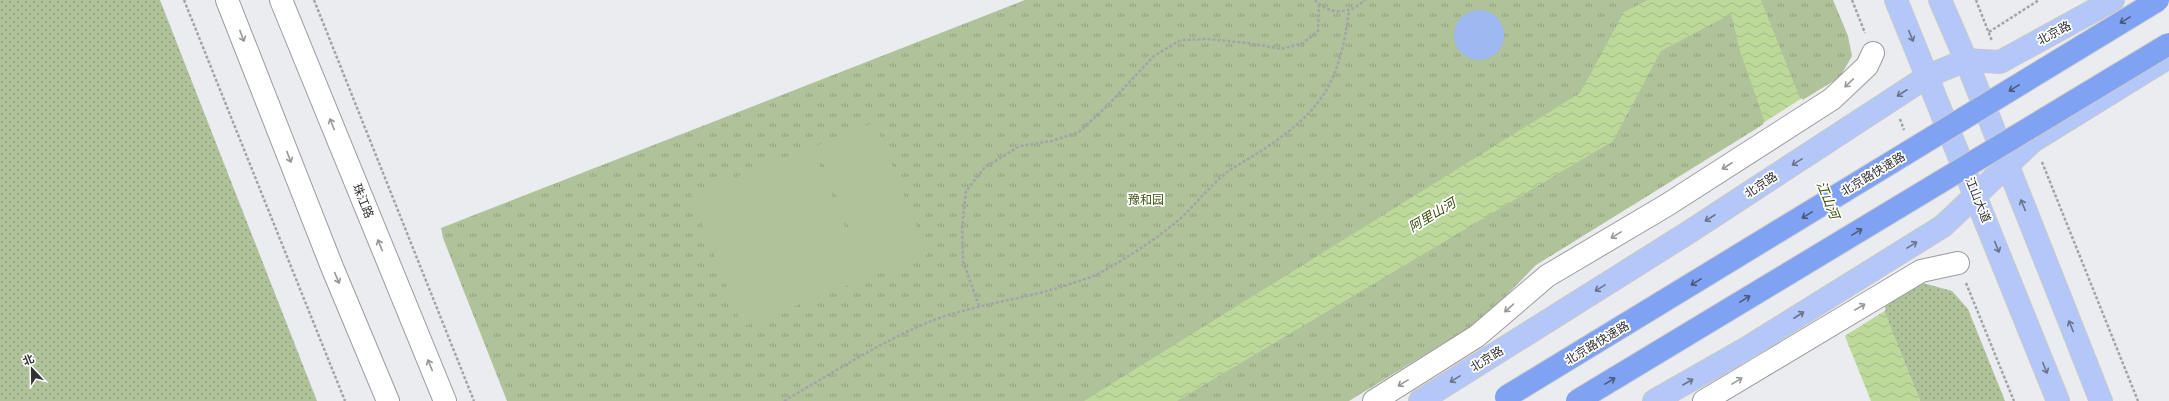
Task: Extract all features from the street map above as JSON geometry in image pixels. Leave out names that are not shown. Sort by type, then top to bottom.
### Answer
[{"type":"highway","name":"北京路快速路","points":[[1506,398],[2158,0]]},
{"type":"highway","points":[[1577,401],[2169,44]]},
{"type":"main road","name":"江山大道","points":[[1896,0],[1928,76],[2058,401]]},
{"type":"main road","points":[[1940,0],[1966,60],[2101,401]]},
{"type":"main road","name":"北京路","points":[[1420,401],[1828,142],[1928,76],[1966,60],[2000,62],[2113,0]]},
{"type":"main road","points":[[1654,401],[1747,348],[1943,226],[2033,141],[2169,57]]},
{"type":"street","points":[[228,0],[330,260],[388,401]]},
{"type":"street","name":"珠江路","points":[[281,0],[444,401]]},
{"type":"street","points":[[1374,401],[1478,336],[1547,276],[1667,205],[1832,99],[1867,66],[1873,53]]},
{"type":"street","points":[[1704,401],[1921,271],[1958,263]]},
{"type":"path","points":[[184,0],[345,401]]},
{"type":"path","points":[[314,0],[474,401]]},
{"type":"path","points":[[1315,0],[1319,5],[1338,12],[1349,11],[1359,6],[1365,0]]},
{"type":"path","points":[[1852,0],[1873,53]]},
{"type":"path","points":[[1976,0],[2000,62]]},
{"type":"path","points":[[1989,32],[2039,0]]},
{"type":"path","points":[[980,306],[963,261],[962,227],[966,191],[986,167],[1020,146],[1052,141],[1079,132],[1107,106],[1154,56],[1180,40],[1208,39],[1248,43],[1281,49],[1303,43],[1318,31],[1319,5]]},
{"type":"path","points":[[784,401],[879,346],[934,320],[980,306],[1060,288],[1099,274],[1144,246],[1180,218],[1230,170],[1268,147],[1304,119],[1326,94],[1335,76],[1345,42],[1349,11]]},
{"type":"path","points":[[2033,141],[2138,401]]},
{"type":"green space","points":[[0,0],[160,0],[317,401],[0,401]]},
{"type":"green space","name":"豫和园","points":[[1025,0],[1833,0],[1848,36],[1852,56],[1840,77],[1536,265],[1483,319],[1349,401],[507,401],[443,238],[441,228]]},
{"type":"green space","points":[[875,122],[928,254],[742,327],[691,195],[812,147],[852,244],[855,243],[816,146]]},
{"type":"green space","points":[[1923,283],[1952,291],[1968,309],[2005,401],[1920,401],[1881,304]]},
{"type":"water","points":[[1648,0],[1761,0],[1920,401],[1871,401],[1805,237],[1740,51],[1731,14],[1661,51],[1613,141],[1177,401],[1084,401],[1580,93],[1624,12]]},
{"type":"pier","points":[[1802,98],[1886,310],[1843,337],[1803,238],[1763,123]]},
{"type":"building","points":[[1479,10],[1488,12],[1499,21],[1504,35],[1502,44],[1493,55],[1479,60],[1470,58],[1459,49],[1454,35],[1456,26],[1465,15]]},
{"type":"water label","name":"江山河","points":[[1828,200]]},
{"type":"water label","name":"阿里山河","points":[[1432,215]]}]
